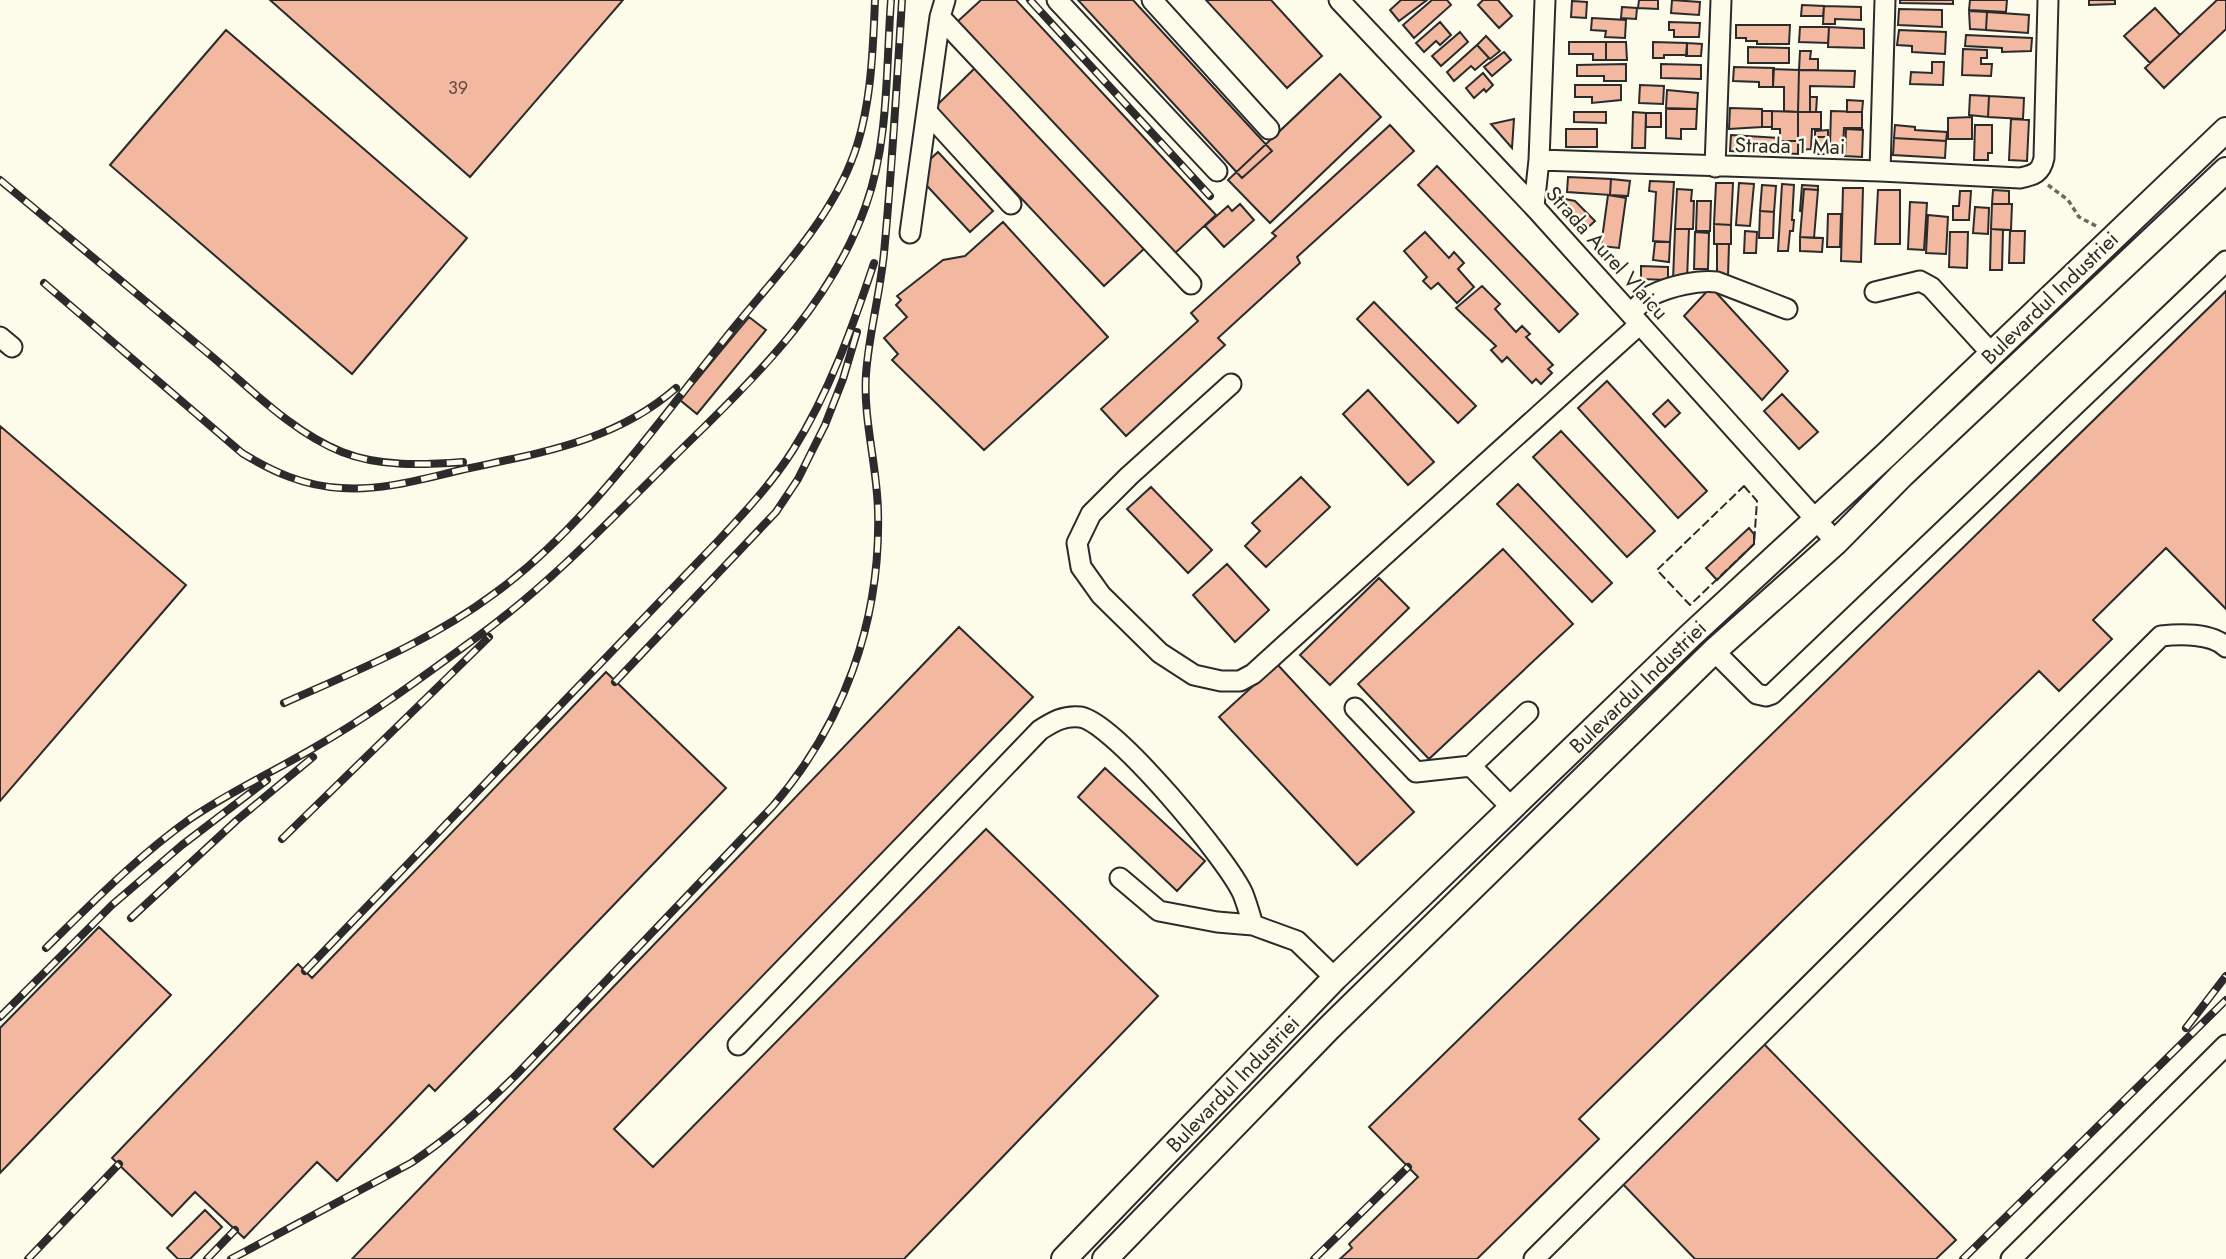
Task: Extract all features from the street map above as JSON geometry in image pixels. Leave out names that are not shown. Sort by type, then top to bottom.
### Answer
[{"type":"main road","name":"Bulevardul Industriei","points":[[1064,1259],[1335,978],[1690,636],[1992,354],[2226,130]]},
{"type":"main road","name":"Bulevardul Industriei","points":[[1105,1259],[1328,1029],[1714,651],[1836,541],[1902,475],[2226,170]]},
{"type":"street","points":[[1057,0],[1217,172]]},
{"type":"street","points":[[1152,0],[1269,129]]},
{"type":"street","name":"Strada Aurel Vlaicu","points":[[1339,0],[1534,206],[1836,541]]},
{"type":"street","points":[[1534,206],[1539,160],[1545,0]]},
{"type":"street","points":[[1715,167],[1721,0]]},
{"type":"street","points":[[1880,171],[1885,0]]},
{"type":"street","points":[[2038,172],[2042,169],[2044,158],[2048,0]]},
{"type":"street","points":[[910,233],[943,9]]},
{"type":"street","points":[[943,9],[1191,284]]},
{"type":"street","points":[[927,111],[1011,204]]},
{"type":"street","name":"Strada 1 Mai","points":[[1539,160],[2020,178],[2038,172]]},
{"type":"street","points":[[1714,651],[1757,694],[1772,694],[2226,261]]},
{"type":"street","points":[[1231,384],[1091,514],[1077,543],[1081,567],[1101,595],[1160,653],[1194,675],[1221,681],[1240,681],[1253,674],[1636,318],[1652,295],[1709,281],[1787,309]]},
{"type":"street","points":[[1875,292],[1920,281],[1931,287],[1992,354]]},
{"type":"street","points":[[1534,1259],[2161,636],[2181,634],[2220,641],[2226,648]]},
{"type":"street","points":[[1355,708],[1416,772],[1471,766],[1528,712]]},
{"type":"street","points":[[738,1045],[1040,730],[1060,718],[1082,717],[1108,734],[1168,792],[1243,892],[1253,925]]},
{"type":"street","points":[[1471,766],[1513,807]]},
{"type":"street","points":[[1119,878],[1159,911],[1217,922],[1253,925],[1297,941],[1335,978]]},
{"type":"street","points":[[1217,922],[1243,892]]},
{"type":"street","points":[[2011,1259],[2226,1045]]},
{"type":"path","points":[[2038,172],[2049,186],[2068,200],[2079,217],[2086,223],[2095,225],[2108,243]]},
{"type":"building","points":[[270,0],[623,0],[470,177]]},
{"type":"building","points":[[981,0],[1016,0],[1216,215],[1173,255],[957,22]]},
{"type":"building","points":[[1078,0],[1133,0],[1272,151],[1242,178]]},
{"type":"building","points":[[1206,0],[1271,0],[1322,56],[1287,88]]},
{"type":"building","points":[[1401,0],[1427,0],[1399,21],[1390,10]]},
{"type":"building","points":[[1432,0],[1447,0],[1451,5],[1414,38],[1403,25]]},
{"type":"building","points":[[1483,0],[1498,0],[1512,16],[1499,28],[1478,5]]},
{"type":"building","points":[[1639,0],[1658,0],[1658,9],[1638,8]]},
{"type":"building","points":[[1672,0],[1700,2],[1699,15],[1671,13]]},
{"type":"building","points":[[1900,0],[1953,0],[1953,4],[1900,3]]},
{"type":"building","points":[[1970,0],[2007,0],[2006,12],[1969,10]]},
{"type":"building","points":[[2089,0],[2115,0],[2115,4],[2089,5]]},
{"type":"building","points":[[2217,0],[2226,0],[2226,29],[2164,88],[2145,68]]},
{"type":"building","points":[[1572,1],[1587,2],[1586,18],[1571,17]]},
{"type":"building","points":[[1802,5],[1824,6],[1823,16],[1801,16]]},
{"type":"building","points":[[1824,6],[1861,7],[1861,20],[1835,19],[1835,24],[1823,24]]},
{"type":"building","points":[[1622,7],[1637,8],[1636,19],[1621,18]]},
{"type":"building","points":[[2155,8],[2180,35],[2150,63],[2124,36]]},
{"type":"building","points":[[1899,9],[1942,10],[1942,27],[1898,25]]},
{"type":"building","points":[[1969,11],[1987,12],[1986,30],[1970,29]]},
{"type":"building","points":[[1987,12],[2029,15],[2028,33],[1986,30]]},
{"type":"building","points":[[1592,18],[1626,20],[1625,38],[1605,37],[1606,31],[1591,30]]},
{"type":"building","points":[[1440,22],[1451,35],[1440,45],[1436,41],[1424,52],[1416,43]]},
{"type":"building","points":[[1669,22],[1700,23],[1699,37],[1674,37],[1674,30],[1669,30]]},
{"type":"building","points":[[1736,25],[1790,25],[1789,44],[1757,44],[1757,41],[1736,38]]},
{"type":"building","points":[[1800,27],[1829,27],[1828,43],[1799,42]]},
{"type":"building","points":[[1829,27],[1864,29],[1864,48],[1828,47]]},
{"type":"building","points":[[226,30],[467,238],[352,374],[110,165]]},
{"type":"building","points":[[1899,30],[1946,32],[1945,54],[1912,52],[1912,46],[1897,45]]},
{"type":"building","points":[[1460,32],[1468,42],[1441,66],[1432,56]]},
{"type":"building","points":[[1966,35],[2032,38],[2031,51],[2002,52],[2002,48],[1965,46]]},
{"type":"building","points":[[1486,36],[1500,51],[1490,59],[1477,45]]},
{"type":"building","points":[[1569,42],[1606,42],[1606,60],[1593,60],[1593,54],[1569,54]]},
{"type":"building","points":[[1606,42],[1626,42],[1627,60],[1606,60]]},
{"type":"building","points":[[1653,42],[1687,43],[1687,55],[1653,58]]},
{"type":"building","points":[[1687,43],[1702,44],[1701,56],[1686,56]]},
{"type":"building","points":[[1477,45],[1489,58],[1475,70],[1471,66],[1454,81],[1447,72]]},
{"type":"building","points":[[1748,47],[1789,48],[1789,63],[1748,63]]},
{"type":"building","points":[[1963,49],[1987,50],[1987,58],[1981,58],[1981,64],[1992,64],[1991,76],[1962,75]]},
{"type":"building","points":[[1800,51],[1811,51],[1810,59],[1818,59],[1818,70],[1799,70]]},
{"type":"building","points":[[1504,52],[1511,60],[1492,76],[1484,67]]},
{"type":"building","points":[[1932,62],[1944,62],[1943,85],[1910,84],[1911,72],[1932,73]]},
{"type":"building","points":[[1626,64],[1626,81],[1604,81],[1604,76],[1577,76],[1577,65]]},
{"type":"building","points":[[1661,64],[1701,65],[1701,79],[1661,78]]},
{"type":"building","points":[[976,67],[1146,247],[1104,286],[935,107]]},
{"type":"building","points":[[1734,67],[1774,68],[1773,87],[1759,87],[1759,82],[1733,81]]},
{"type":"building","points":[[1773,69],[1799,70],[1798,112],[1784,111],[1784,87],[1773,87]]},
{"type":"building","points":[[1799,70],[1855,71],[1854,87],[1810,86],[1810,112],[1798,112]]},
{"type":"building","points":[[1483,73],[1493,85],[1474,98],[1466,88]]},
{"type":"building","points":[[1340,74],[1381,117],[1270,223],[1228,180]]},
{"type":"building","points":[[1575,85],[1621,85],[1621,100],[1592,103],[1592,97],[1575,97]]},
{"type":"building","points":[[1640,85],[1664,86],[1663,104],[1639,103]]},
{"type":"building","points":[[1667,90],[1698,93],[1697,109],[1666,108]]},
{"type":"building","points":[[1970,95],[1989,96],[1988,117],[1969,115]]},
{"type":"building","points":[[1989,96],[2024,98],[2023,119],[1988,117]]},
{"type":"building","points":[[1810,97],[1817,97],[1816,112],[1810,112]]},
{"type":"building","points":[[1847,100],[1863,101],[1862,112],[1847,112]]},
{"type":"building","points":[[1730,108],[1762,109],[1762,127],[1729,129]]},
{"type":"building","points":[[1666,109],[1697,109],[1696,129],[1681,129],[1681,139],[1666,138]]},
{"type":"building","points":[[1762,111],[1772,111],[1772,127],[1762,127]]},
{"type":"building","points":[[1772,111],[1798,112],[1798,141],[1780,141],[1780,129],[1772,129]]},
{"type":"building","points":[[1831,111],[1862,112],[1862,128],[1844,128],[1843,146],[1830,145]]},
{"type":"building","points":[[1574,112],[1606,112],[1606,123],[1574,122]]},
{"type":"building","points":[[1633,112],[1646,113],[1645,148],[1632,148]]},
{"type":"building","points":[[1798,112],[1821,112],[1821,129],[1812,129],[1811,149],[1798,150]]},
{"type":"building","points":[[1646,113],[1661,113],[1661,127],[1646,127]]},
{"type":"building","points":[[1972,117],[1972,139],[1948,139],[1948,118]]},
{"type":"building","points":[[1514,119],[1512,148],[1491,124]]},
{"type":"building","points":[[2011,119],[2029,120],[2027,161],[2009,160]]},
{"type":"building","points":[[1390,125],[1414,151],[1297,257],[1300,263],[1218,338],[1225,345],[1126,436],[1101,409],[1198,321],[1191,313],[1276,236],[1272,233]]},
{"type":"building","points":[[1895,125],[1915,127],[1915,130],[1947,132],[1946,141],[1894,138]]},
{"type":"building","points":[[1975,125],[1992,125],[1992,153],[1988,153],[1988,160],[1974,160]]},
{"type":"building","points":[[1566,129],[1597,129],[1597,147],[1566,147]]},
{"type":"building","points":[[1846,129],[1863,130],[1862,157],[1845,156]]},
{"type":"building","points":[[1828,130],[1828,137],[1815,137],[1815,131]]},
{"type":"building","points":[[1731,135],[1780,138],[1780,153],[1730,151]]},
{"type":"building","points":[[1817,137],[1828,137],[1828,154],[1817,154]]},
{"type":"building","points":[[1894,138],[1946,141],[1945,158],[1893,155]]},
{"type":"building","points":[[1780,141],[1798,141],[1798,154],[1780,153]]},
{"type":"building","points":[[938,152],[993,211],[970,232],[915,173]]},
{"type":"building","points":[[1437,166],[1578,314],[1559,332],[1418,185]]},
{"type":"building","points":[[1568,177],[1611,179],[1610,195],[1567,192]]},
{"type":"building","points":[[1611,179],[1630,181],[1628,196],[1610,195]]},
{"type":"building","points":[[1650,181],[1674,182],[1670,242],[1653,241],[1656,192],[1649,191]]},
{"type":"building","points":[[1716,183],[1733,183],[1731,225],[1714,224]]},
{"type":"building","points":[[1739,183],[1754,184],[1750,226],[1736,225]]},
{"type":"building","points":[[1782,184],[1794,185],[1793,231],[1790,231],[1788,251],[1778,251]]},
{"type":"building","points":[[1762,185],[1776,186],[1774,212],[1760,211]]},
{"type":"building","points":[[1802,185],[1818,186],[1818,190],[1804,189],[1802,212],[1800,211]]},
{"type":"building","points":[[1843,188],[1863,188],[1861,262],[1841,261]]},
{"type":"building","points":[[1677,189],[1692,190],[1693,229],[1675,229]]},
{"type":"building","points":[[1804,189],[1818,190],[1814,238],[1800,237]]},
{"type":"building","points":[[1878,190],[1900,190],[1900,244],[1875,244]]},
{"type":"building","points":[[1993,190],[2009,191],[2009,204],[1992,204]]},
{"type":"building","points":[[1960,191],[1971,191],[1969,220],[1953,220],[1953,206],[1959,206]]},
{"type":"building","points":[[1608,195],[1626,198],[1619,248],[1601,246]]},
{"type":"building","points":[[1565,199],[1575,201],[1595,221],[1584,231],[1564,209]]},
{"type":"building","points":[[1697,201],[1711,201],[1710,231],[1696,231]]},
{"type":"building","points":[[1910,202],[1927,203],[1924,250],[1908,249]]},
{"type":"building","points":[[1240,204],[1254,220],[1224,247],[1205,226],[1228,206],[1232,211]]},
{"type":"building","points":[[1992,204],[2012,204],[2011,230],[1991,229]]},
{"type":"building","points":[[1975,207],[1989,208],[1988,234],[1973,233]]},
{"type":"building","points":[[1760,211],[1774,212],[1773,238],[1759,238]]},
{"type":"building","points":[[1828,214],[1841,214],[1840,247],[1827,247]]},
{"type":"building","points":[[1928,215],[1948,217],[1946,254],[1926,253]]},
{"type":"building","points":[[1003,222],[1108,337],[984,450],[892,360],[898,354],[884,338],[907,317],[896,305],[901,300],[897,296],[943,260],[965,256]]},
{"type":"building","points":[[1714,224],[1731,225],[1731,244],[1714,244]]},
{"type":"building","points":[[1675,229],[1689,229],[1687,280],[1673,280]]},
{"type":"building","points":[[1991,229],[2003,230],[2002,270],[1990,270]]},
{"type":"building","points":[[1745,231],[1757,232],[1756,253],[1744,253]]},
{"type":"building","points":[[2010,231],[2025,231],[2024,263],[2009,263]]},
{"type":"building","points":[[1425,232],[1449,258],[1454,252],[1464,263],[1458,269],[1474,287],[1457,303],[1438,283],[1431,289],[1423,281],[1427,277],[1404,251]]},
{"type":"building","points":[[1695,232],[1709,233],[1708,269],[1694,269]]},
{"type":"building","points":[[1950,232],[1968,232],[1967,268],[1949,267]]},
{"type":"building","points":[[1800,237],[1823,238],[1822,252],[1800,251]]},
{"type":"building","points":[[1655,242],[1670,242],[1669,262],[1653,260]]},
{"type":"building","points":[[1717,244],[1729,244],[1728,276],[1717,276]]},
{"type":"building","points":[[1641,266],[1668,267],[1668,280],[1641,279]]},
{"type":"building","points":[[1482,286],[1500,304],[1495,309],[1516,332],[1522,326],[1530,334],[1526,337],[1553,365],[1548,369],[1552,373],[1541,384],[1536,379],[1532,383],[1507,357],[1502,362],[1491,350],[1496,346],[1456,308]]},
{"type":"building","points":[[1711,287],[1788,371],[1762,400],[1684,316]]},
{"type":"building","points":[[2226,291],[2226,609],[2166,548],[2093,620],[2112,639],[2059,691],[2039,671],[1579,1119],[1599,1139],[1477,1259],[1340,1259],[1352,1248],[1349,1244],[1418,1177],[1369,1127]]},
{"type":"building","points":[[1374,302],[1476,406],[1458,423],[1357,319]]},
{"type":"building","points":[[749,317],[766,330],[697,414],[680,400]]},
{"type":"building","points":[[1607,381],[1707,491],[1678,518],[1578,408]]},
{"type":"building","points":[[1368,390],[1434,462],[1408,485],[1343,414]]},
{"type":"building","points":[[1782,394],[1818,432],[1799,449],[1764,411]]},
{"type":"building","points":[[1668,400],[1680,413],[1665,427],[1653,414]]},
{"type":"building","points":[[0,426],[186,585],[0,801]]},
{"type":"building","points":[[1561,431],[1655,531],[1627,557],[1533,457]]},
{"type":"building","points":[[1301,477],[1330,507],[1266,567],[1245,546],[1260,531],[1252,523]]},
{"type":"building","points":[[1518,484],[1612,583],[1592,602],[1497,504]]},
{"type":"building","points":[[1151,487],[1212,550],[1188,573],[1127,509]]},
{"type":"building","points":[[1749,528],[1754,534],[1754,544],[1717,580],[1706,568]]},
{"type":"building","points":[[1503,549],[1573,624],[1429,759],[1358,684]]},
{"type":"building","points":[[1227,564],[1269,610],[1235,642],[1193,595]]},
{"type":"building","points":[[1379,578],[1409,608],[1330,685],[1300,655]]},
{"type":"building","points":[[959,627],[1033,697],[614,1129],[653,1167],[986,829],[1158,996],[904,1259],[352,1259]]},
{"type":"building","points":[[1277,664],[1414,812],[1357,865],[1219,717]]},
{"type":"building","points":[[606,672],[726,788],[435,1091],[429,1085],[337,1181],[317,1162],[244,1238],[195,1192],[172,1216],[112,1158],[298,964],[312,978]]},
{"type":"building","points":[[1105,768],[1205,861],[1177,891],[1078,797]]},
{"type":"building","points":[[99,927],[171,995],[0,1173],[0,1028]]},
{"type":"building","points":[[1760,1040],[1956,1240],[1936,1259],[1695,1259],[1617,1178]]},
{"type":"building","points":[[205,1210],[222,1227],[190,1259],[178,1259],[167,1248]]},
{"type":"railway","points":[[284,703],[366,667],[471,610],[529,566],[592,504],[798,250],[828,208],[851,162],[863,123],[872,61],[875,0]]},
{"type":"railway","points":[[46,948],[134,864],[190,819],[358,721],[506,615],[588,542],[770,359],[835,272],[866,205],[883,130],[891,0]]},
{"type":"railway","points":[[231,1259],[411,1163],[479,1110],[517,1074],[772,807],[797,775],[838,706],[865,631],[877,552],[878,511],[866,408],[866,374],[884,253],[902,0]]},
{"type":"railway","points":[[1030,0],[1210,196]]},
{"type":"railway","points":[[0,180],[272,408],[306,433],[342,452],[386,463],[463,462]]},
{"type":"railway","points":[[305,971],[718,541],[767,486],[793,450],[818,406],[849,335],[874,263]]},
{"type":"railway","points":[[44,283],[242,453],[289,477],[327,487],[387,486],[547,451],[628,421],[676,388]]},
{"type":"railway","points":[[615,682],[776,512],[798,479],[825,425],[857,332]]},
{"type":"railway","points":[[282,839],[489,637]]},
{"type":"railway","points":[[131,918],[237,820],[313,757]]},
{"type":"railway","points":[[0,1017],[112,905],[182,845],[267,780]]},
{"type":"railway","points":[[2186,1028],[2226,976]]},
{"type":"railway","points":[[1963,1259],[2226,1000]]},
{"type":"railway","points":[[28,1259],[119,1164]]},
{"type":"railway","points":[[1314,1259],[1408,1167]]},
{"type":"railway","points":[[207,1259],[235,1230]]},
{"type":"fence","points":[[1744,486],[1757,501],[1754,544],[1690,605],[1657,570],[1744,486]]}]
